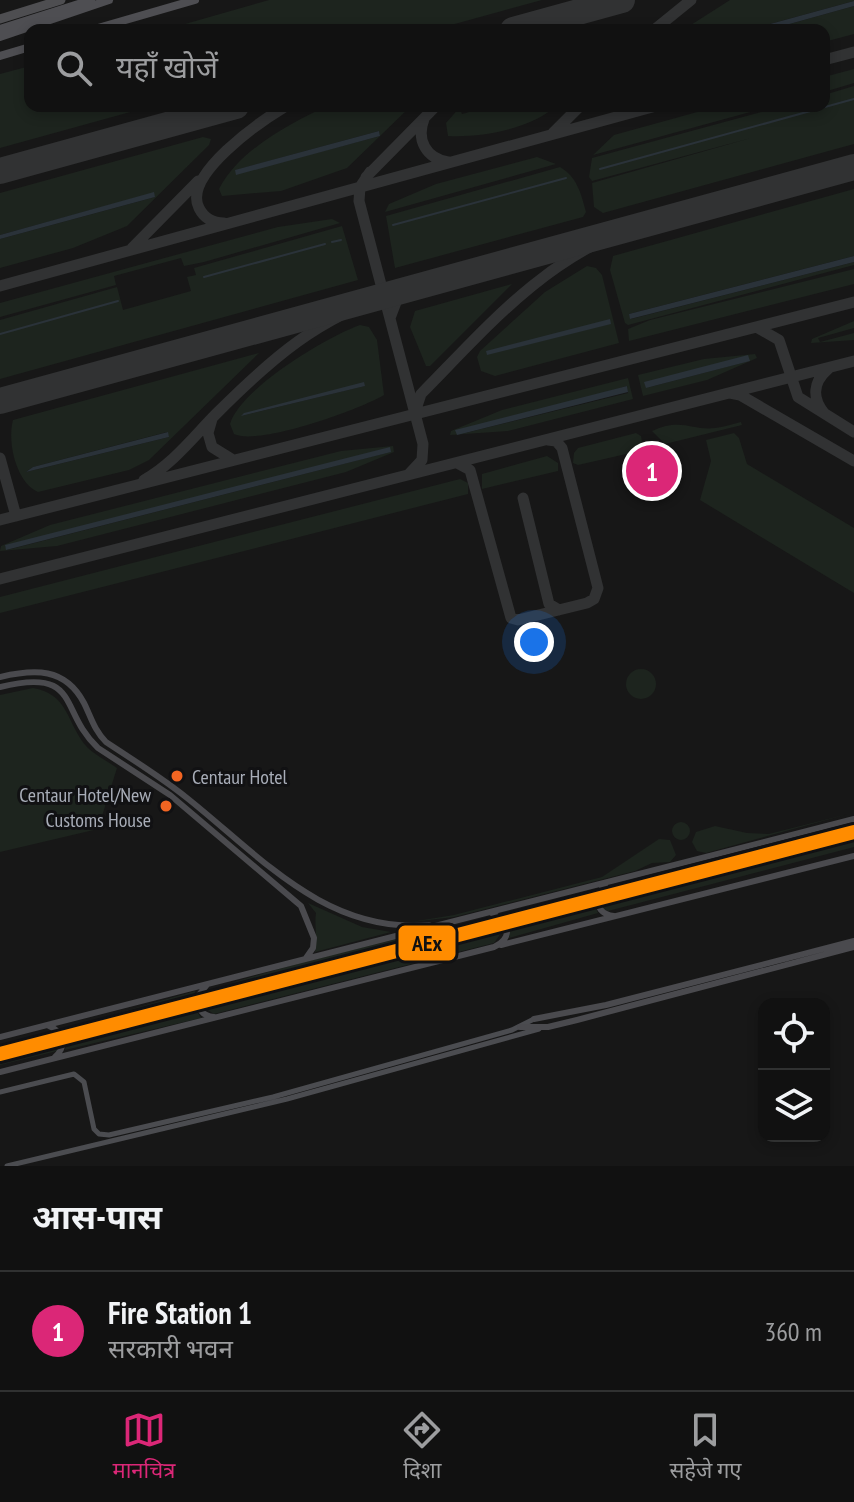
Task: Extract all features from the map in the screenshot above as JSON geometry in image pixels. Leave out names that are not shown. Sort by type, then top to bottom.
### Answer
[{"type":"highway","points":[[0,29],[91,0]]},
{"type":"highway","points":[[38,24],[109,0]]},
{"type":"highway","points":[[112,24],[195,0]]},
{"type":"highway","points":[[0,19],[61,1]]},
{"type":"highway","points":[[0,37],[24,29]]},
{"type":"highway","points":[[0,56],[24,49]]},
{"type":"main road","points":[[0,677],[33,670],[63,679],[80,697],[97,734],[106,742],[175,788],[318,902],[346,915],[381,924],[448,924]]},
{"type":"main road","points":[[0,687],[35,681],[59,691],[71,702],[84,730],[98,748],[170,795],[301,906],[314,944],[312,952],[301,961]]},
{"type":"main road","points":[[0,1037],[854,819]]},
{"type":"main road","points":[[0,1072],[854,856]]},
{"type":"main road","points":[[609,883],[597,895],[598,907],[606,915],[617,916]]},
{"type":"main road","points":[[486,914],[501,917],[507,926],[503,942],[494,947]]},
{"type":"main road","points":[[534,1019],[602,1006],[854,941]]},
{"type":"main road","points":[[520,1027],[548,1027],[854,947]]},
{"type":"main road","points":[[209,984],[200,991],[198,1007],[206,1016],[218,1017]]},
{"type":"main road","points":[[41,1026],[57,1030],[63,1040],[59,1054],[50,1059]]},
{"type":"street","points":[[0,1092],[74,1074],[84,1082],[94,1129],[99,1134],[109,1135],[273,1097],[520,1027],[534,1019]]},
{"type":"street","points":[[7,1166],[287,1099],[548,1027]]},
{"type":"shaded area","points":[[269,0],[542,0],[455,24],[185,24]]},
{"type":"shaded area","points":[[730,0],[854,0],[770,24],[692,24]]},
{"type":"shaded area","points":[[854,1],[854,6],[790,24],[770,24]]},
{"type":"shaded area","points":[[854,6],[854,34],[830,40],[830,24],[790,24]]},
{"type":"shaded area","points":[[24,68],[24,112],[130,112],[0,148],[0,74]]},
{"type":"shaded area","points":[[854,69],[854,83],[830,90],[830,75]]},
{"type":"shaded area","points":[[854,86],[854,144],[603,213],[594,207],[592,183],[751,138],[592,181],[589,177],[592,158],[761,112],[830,112],[830,93]]},
{"type":"shaded area","points":[[316,112],[405,112],[347,168],[281,191],[222,196],[219,189],[239,162],[281,130]],"holes":[[[379,131],[380,136],[236,174],[236,170]]]},
{"type":"shaded area","points":[[456,112],[548,112],[520,126],[475,135],[448,136],[446,123]]},
{"type":"shaded area","points":[[697,112],[750,112],[593,155],[614,135]]},
{"type":"shaded area","points":[[379,131],[380,136],[236,175],[235,170]]},
{"type":"shaded area","points":[[203,137],[211,139],[209,145],[127,226],[73,248],[0,268],[0,239],[155,197],[153,193],[0,235],[0,193]]},
{"type":"shaded area","points":[[537,157],[556,164],[385,212],[389,204],[436,184]]},
{"type":"shaded area","points":[[560,167],[578,186],[586,212],[583,217],[395,268],[386,216]]},
{"type":"shaded area","points":[[854,189],[854,256],[629,314],[631,319],[854,262],[854,265],[628,325],[625,323],[610,270],[613,256]]},
{"type":"shaded area","points":[[154,192],[155,197],[0,239],[0,235]]},
{"type":"shaded area","points":[[332,219],[340,223],[204,262],[184,266],[181,258],[114,276],[116,285],[0,317],[0,303],[278,227]]},
{"type":"shaded area","points":[[342,226],[358,280],[0,379],[0,320],[117,287],[123,310],[191,291],[187,277],[196,275],[194,268]]},
{"type":"shaded area","points":[[854,256],[854,262],[630,319],[629,314]]},
{"type":"shaded area","points":[[587,266],[596,268],[602,275],[619,343],[495,376],[481,371],[477,357],[480,351],[545,292]]},
{"type":"shaded area","points":[[854,269],[854,284],[629,341],[628,329],[650,320]]},
{"type":"shaded area","points":[[512,284],[430,366],[426,366],[410,327],[415,311]]},
{"type":"shaded area","points":[[610,319],[611,324],[487,355],[486,351]]},
{"type":"shaded area","points":[[854,321],[854,328],[818,338],[820,342],[854,333],[854,340],[811,343],[812,339]]},
{"type":"shaded area","points":[[360,325],[369,327],[377,340],[384,395],[332,417],[285,431],[264,435],[234,434],[230,424],[250,395],[286,366]],"holes":[[[364,383],[364,386],[241,416]]]},
{"type":"shaded area","points":[[259,353],[149,460],[129,470],[38,492],[24,480],[15,460],[11,439],[13,420]],"holes":[[[167,432],[169,437],[26,472],[33,467]]]},
{"type":"shaded area","points":[[755,354],[757,358],[707,380],[643,396],[638,375],[704,359]],"holes":[[[748,356],[749,361],[646,388]]]},
{"type":"shaded area","points":[[748,355],[750,361],[646,388],[644,382]]},
{"type":"shaded area","points":[[628,378],[633,399],[508,431],[460,434],[628,393],[627,386],[450,435],[451,431],[502,410]]},
{"type":"shaded area","points":[[364,382],[365,386],[241,416],[244,413]]},
{"type":"shaded area","points":[[627,386],[628,392],[457,435],[455,430]]},
{"type":"shaded area","points":[[741,422],[742,425],[665,444],[652,431],[671,425],[707,428]]},
{"type":"shaded area","points":[[168,432],[169,437],[26,472],[33,467]]},
{"type":"shaded area","points":[[636,433],[641,436],[642,442],[634,448],[635,452],[578,465],[573,463],[578,448]]},
{"type":"shaded area","points":[[734,433],[739,438],[747,464],[854,528],[854,593],[700,500],[711,461],[706,440]]},
{"type":"shaded area","points":[[393,446],[394,452],[346,472],[57,546],[0,551],[1,546],[50,525],[341,451]],"holes":[[[389,448],[390,452],[7,550],[5,546]]]},
{"type":"shaded area","points":[[390,447],[391,452],[6,550],[5,545]]},
{"type":"shaded area","points":[[547,456],[558,463],[558,471],[482,489],[482,474]]},
{"type":"shaded area","points":[[460,479],[468,483],[468,494],[0,613],[0,597]]},
{"type":"shaded area","points":[[641,669],[651,674],[656,684],[651,694],[641,699],[631,694],[626,684],[631,674]]},
{"type":"shaded area","points":[[33,688],[59,701],[85,745],[117,768],[98,829],[0,852],[0,695]]},
{"type":"shaded area","points":[[848,814],[706,853],[697,851],[692,842],[696,832],[715,826],[769,834]]},
{"type":"shaded area","points":[[681,822],[690,831],[681,840],[672,831]]},
{"type":"shaded area","points":[[854,827],[854,847],[608,911],[601,908],[599,898],[606,891],[812,841]]},
{"type":"shaded area","points":[[659,839],[670,840],[676,855],[670,862],[652,863],[635,871],[454,917],[411,922],[454,915],[602,877]]},
{"type":"shaded area","points":[[597,890],[592,899],[598,913],[509,938],[511,924],[502,914]]},
{"type":"shaded area","points":[[308,903],[362,927],[391,932],[315,952],[316,913]]},
{"type":"shaded area","points":[[494,918],[504,929],[494,943],[214,1014],[200,1005],[201,997],[248,978],[389,941]]},
{"type":"shaded area","points":[[195,991],[193,1005],[201,1018],[65,1050],[66,1042],[59,1030]]},
{"type":"shaded area","points":[[48,1035],[59,1040],[57,1051],[0,1065],[0,1045]]},
{"type":"waterway","points":[[830,106],[854,99]]},
{"type":"waterway","points":[[600,169],[807,112]]},
{"type":"waterway","points":[[393,225],[566,178]]},
{"type":"waterway","points":[[332,242],[341,240]]},
{"type":"waterway","points":[[204,277],[325,244]]},
{"type":"waterway","points":[[0,334],[118,301]]},
{"type":"taxiway","points":[[661,24],[691,0]]},
{"type":"taxiway","points":[[552,24],[601,6]]},
{"type":"taxiway","points":[[830,58],[854,52]]},
{"type":"taxiway","points":[[224,223],[209,219],[199,208],[197,195],[202,180],[227,150],[277,112]]},
{"type":"taxiway","points":[[366,177],[430,112]]},
{"type":"taxiway","points":[[553,133],[574,112]]},
{"type":"taxiway","points":[[0,286],[634,112]]},
{"type":"taxiway","points":[[424,119],[421,134],[425,147],[434,157],[448,162]]},
{"type":"taxiway","points":[[370,172],[360,187],[359,201],[423,444],[422,460],[409,474]]},
{"type":"taxiway","points":[[132,248],[198,181]]},
{"type":"taxiway","points":[[416,409],[421,394],[494,320],[544,276],[602,240],[635,226]]},
{"type":"taxiway","points":[[390,318],[398,297],[412,288]]},
{"type":"taxiway","points":[[144,480],[174,458],[277,357],[341,315],[393,293]]},
{"type":"taxiway","points":[[0,520],[854,302]]},
{"type":"taxiway","points":[[758,328],[779,340],[798,397],[854,432]]},
{"type":"taxiway","points":[[0,579],[854,361]]},
{"type":"taxiway","points":[[824,413],[817,402],[816,390],[819,379],[828,369]]},
{"type":"taxiway","points":[[730,393],[740,395],[854,461]]},
{"type":"taxiway","points":[[0,406],[14,397]]},
{"type":"taxiway","points":[[212,419],[208,433],[212,447],[233,460]]},
{"type":"taxiway","points":[[457,463],[470,470],[511,618],[518,620],[587,603],[594,599],[598,588],[562,448],[556,441],[548,440]]},
{"type":"taxiway","points":[[0,458],[16,516]]},
{"type":"taxiway","points":[[523,498],[549,604],[559,610]]},
{"type":"runway","points":[[535,24],[622,0]]},
{"type":"runway","points":[[0,171],[214,112]]},
{"type":"runway","points":[[0,401],[854,167]]},
{"type":"transit line","name":"AEx","points":[[0,1054],[854,832]]},
{"type":"place","name":"Fire Station 1","points":[[652,471]]},
{"type":"place","name":"Centaur Hotel","points":[[177,776]]},
{"type":"place","name":"Centaur Hotel/New Customs House","points":[[166,806]]}]
